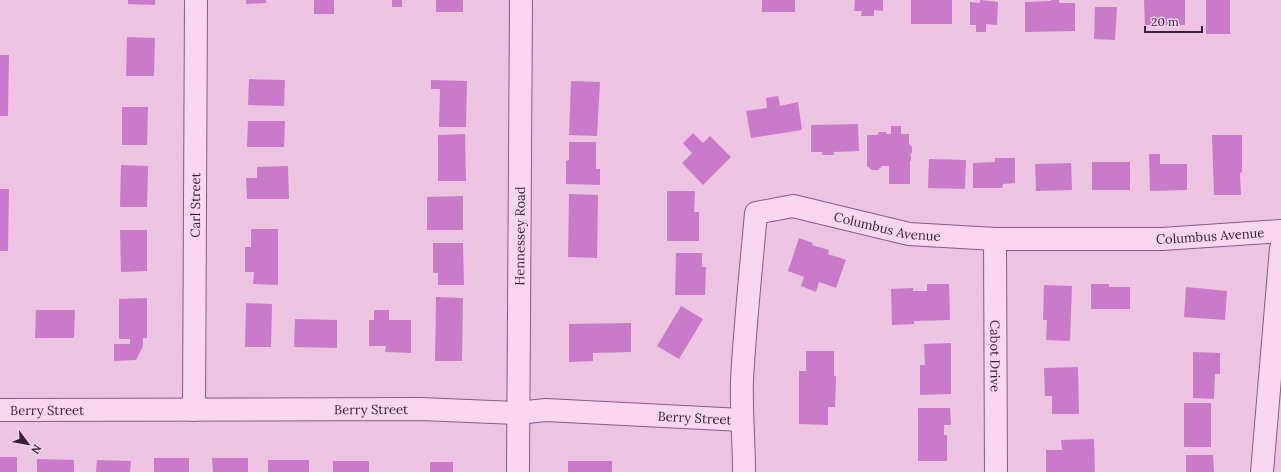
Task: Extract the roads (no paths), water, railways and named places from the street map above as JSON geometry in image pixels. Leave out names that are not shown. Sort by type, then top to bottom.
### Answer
[{"type":"street","name":"Carl Street","points":[[194,410],[196,0]]},
{"type":"street","name":"Hennessey Road","points":[[518,472],[517,413],[521,0]]},
{"type":"street","name":"Columbus Avenue","points":[[744,472],[742,381],[756,213],[793,206],[909,234],[995,239],[1162,239],[1281,231]]},
{"type":"street","name":"Cabot Drive","points":[[995,239],[996,472]]},
{"type":"street","points":[[1262,472],[1281,248]]},
{"type":"street","name":"Berry Street","points":[[0,410],[420,409],[517,413],[546,410],[742,420]]}]
